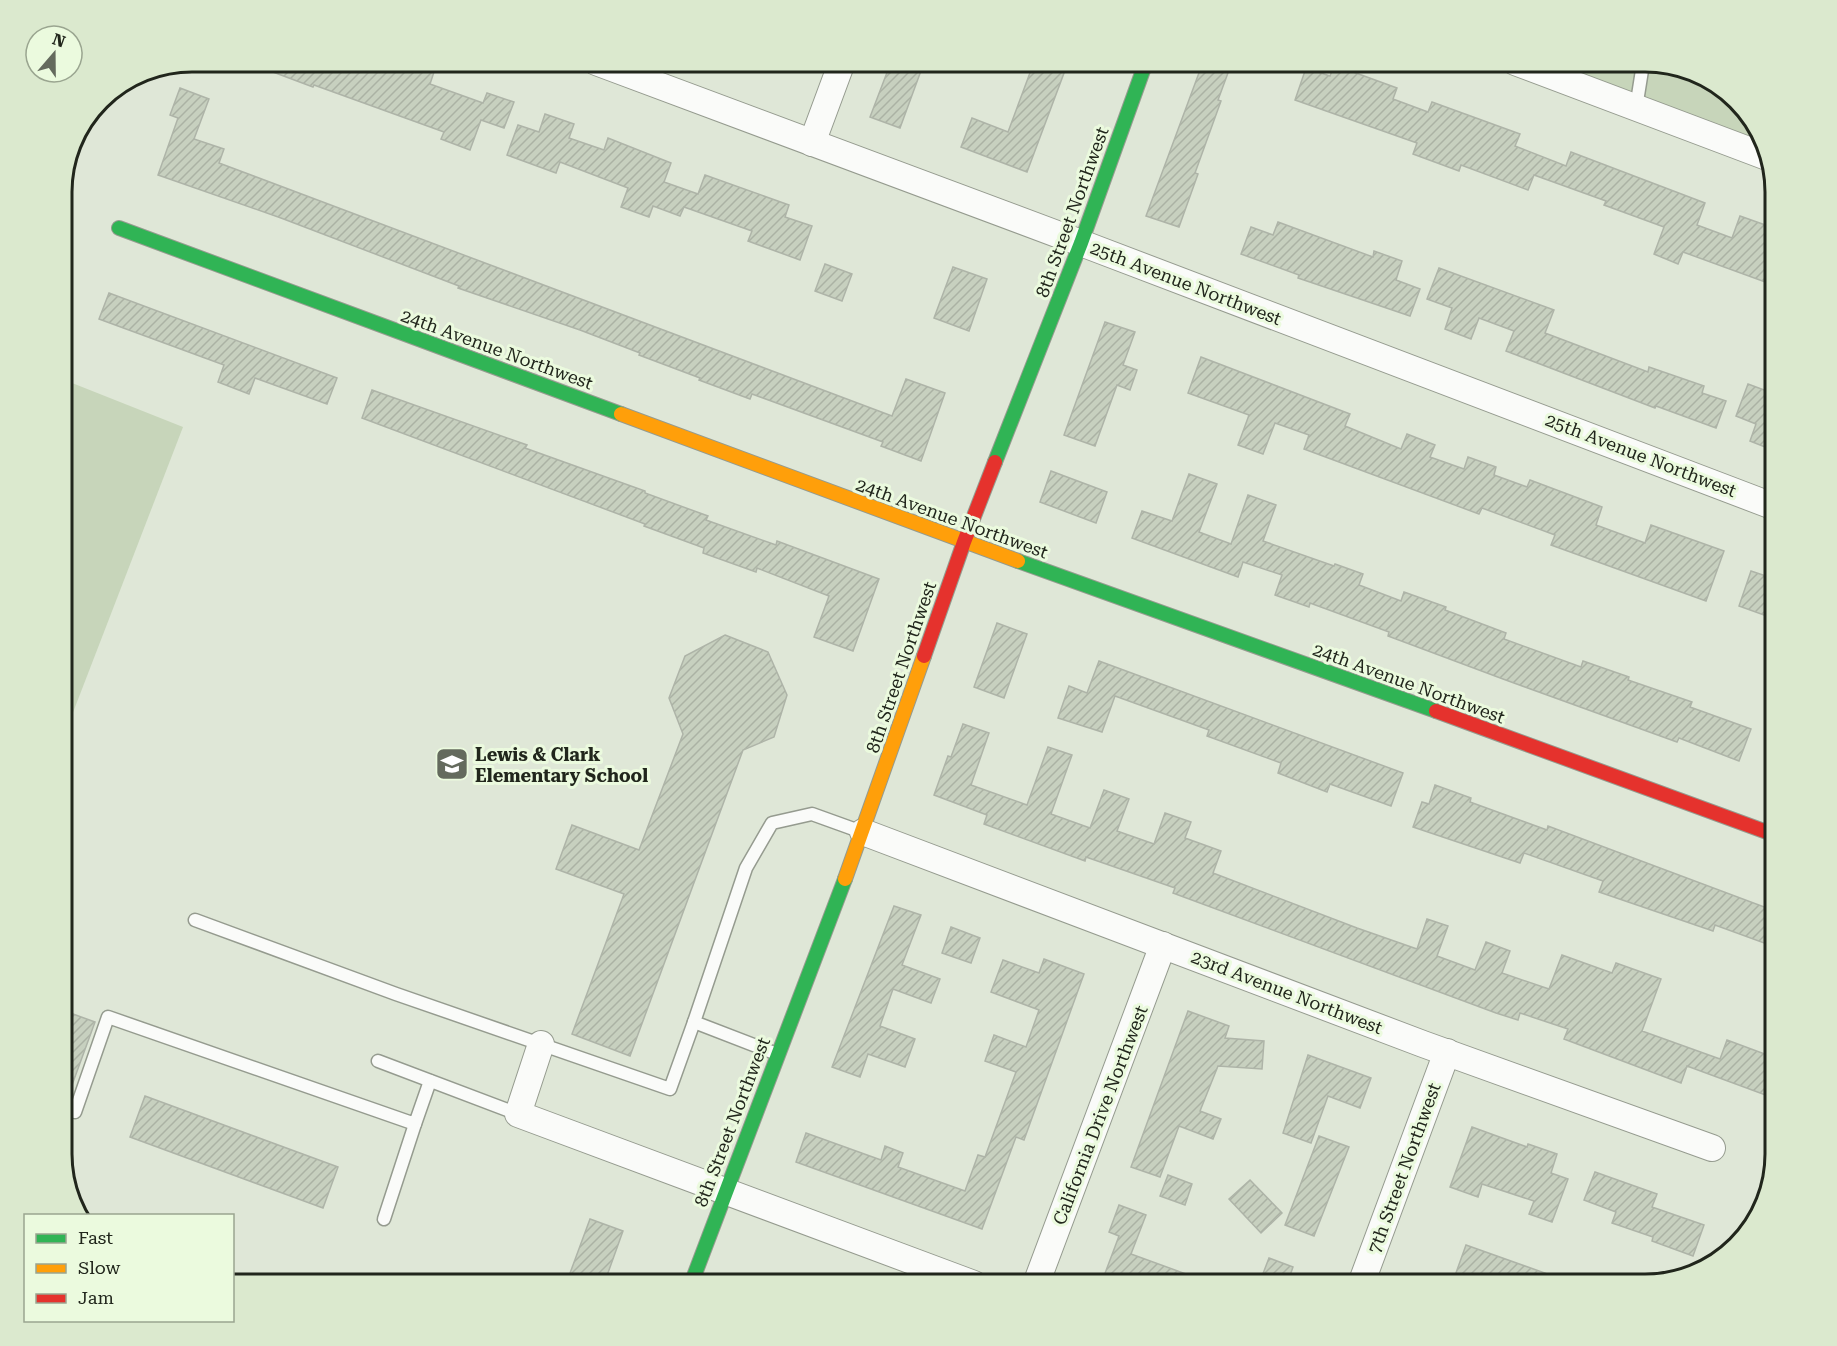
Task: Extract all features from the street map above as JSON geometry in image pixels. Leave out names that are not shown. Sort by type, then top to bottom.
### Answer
[{"type":"street","name":"25th Avenue Northwest","points":[[623,72],[1765,503]]},
{"type":"street","points":[[812,143],[838,72]]},
{"type":"street","name":"8th Street Northwest","points":[[695,1274],[863,832],[964,542],[1081,243],[1142,72]]},
{"type":"street","points":[[1541,72],[1759,155]]},
{"type":"street","name":"24th Avenue Northwest","points":[[119,228],[964,542],[1765,831]]},
{"type":"street","name":"23rd Avenue Northwest","points":[[863,832],[1447,1052],[1712,1148]]},
{"type":"street","name":"California Drive Northwest","points":[[1040,1274],[1163,945]]},
{"type":"street","points":[[541,1044],[518,1114],[948,1274]]},
{"type":"street","name":"7th Street Northwest","points":[[1365,1274],[1447,1052]]},
{"type":"lane","points":[[1636,108],[1642,72]]},
{"type":"lane","points":[[195,920],[670,1089],[746,868],[772,823],[812,814],[863,832]]},
{"type":"lane","points":[[75,1112],[108,1017],[415,1124]]},
{"type":"lane","points":[[694,1022],[777,1054]]},
{"type":"lane","points":[[378,1061],[518,1114]]},
{"type":"lane","points":[[384,1220],[430,1081]]},
{"type":"green space","points":[[1556,72],[1645,72],[1683,78],[1712,92],[1730,107],[1754,141]]},
{"type":"green space","points":[[72,383],[183,427],[72,715]]},
{"type":"building","points":[[273,72],[434,72],[430,84],[483,103],[487,93],[514,102],[504,128],[481,120],[470,150],[441,139],[444,132],[314,85],[313,87]]},
{"type":"building","points":[[887,72],[921,72],[900,128],[870,117]]},
{"type":"building","points":[[1030,72],[1064,73],[1027,172],[961,147],[972,118],[1008,132]]},
{"type":"building","points":[[1199,72],[1228,72],[1218,100],[1221,101],[1195,173],[1198,174],[1179,227],[1146,216]]},
{"type":"building","points":[[1305,72],[1318,72],[1330,76],[1331,72],[1353,72],[1397,88],[1393,99],[1428,112],[1432,102],[1520,134],[1515,146],[1566,166],[1571,152],[1705,203],[1697,225],[1732,238],[1740,216],[1765,225],[1765,282],[1683,252],[1678,264],[1654,254],[1664,227],[1604,205],[1606,201],[1534,175],[1528,190],[1461,165],[1459,171],[1413,154],[1417,143],[1295,100]]},
{"type":"building","points":[[180,88],[209,99],[194,139],[224,149],[219,163],[892,416],[906,379],[945,393],[921,461],[881,446],[883,442],[752,394],[750,399],[580,330],[458,288],[459,286],[281,218],[158,175],[178,118],[170,115]]},
{"type":"building","points":[[545,114],[574,124],[569,138],[604,150],[608,138],[671,163],[664,182],[698,194],[705,175],[789,205],[785,217],[812,226],[800,260],[748,241],[752,231],[684,207],[680,216],[653,206],[649,217],[621,207],[628,188],[560,162],[556,173],[507,155],[518,125],[539,132]]},
{"type":"building","points":[[1278,222],[1373,257],[1374,251],[1402,261],[1396,280],[1420,289],[1410,316],[1298,278],[1299,275],[1241,254],[1251,227],[1273,235]]},
{"type":"building","points":[[825,264],[852,274],[842,301],[815,291]]},
{"type":"building","points":[[953,267],[987,279],[969,331],[934,318]]},
{"type":"building","points":[[1439,268],[1554,310],[1545,333],[1648,372],[1649,367],[1704,386],[1702,393],[1726,401],[1716,428],[1656,406],[1655,408],[1506,351],[1514,331],[1479,318],[1471,339],[1445,329],[1452,308],[1427,299]]},
{"type":"building","points":[[109,293],[337,378],[327,404],[255,378],[249,394],[218,382],[224,365],[99,319]]},
{"type":"building","points":[[1105,322],[1135,332],[1123,365],[1137,370],[1130,390],[1117,385],[1095,446],[1064,435]]},
{"type":"building","points":[[1201,357],[1350,414],[1345,426],[1401,449],[1407,434],[1435,445],[1430,457],[1464,469],[1468,457],[1496,467],[1494,475],[1527,487],[1530,480],[1602,507],[1596,525],[1645,543],[1651,525],[1724,551],[1706,601],[1551,545],[1555,535],[1482,508],[1479,514],[1304,449],[1309,435],[1275,423],[1263,454],[1238,445],[1249,415],[1188,393]]},
{"type":"building","points":[[1748,384],[1765,390],[1765,447],[1750,441],[1756,424],[1736,416]]},
{"type":"building","points":[[372,390],[527,445],[525,448],[708,516],[706,520],[776,545],[777,541],[879,579],[853,651],[814,637],[829,596],[757,568],[756,572],[703,553],[704,548],[644,526],[645,524],[362,418]]},
{"type":"building","points":[[1051,471],[1107,492],[1096,523],[1040,502]]},
{"type":"building","points":[[1189,474],[1217,484],[1199,532],[1231,544],[1248,495],[1276,505],[1263,541],[1363,574],[1359,585],[1401,601],[1404,592],[1446,607],[1445,610],[1506,633],[1504,639],[1581,667],[1583,661],[1629,677],[1628,680],[1692,702],[1690,707],[1751,729],[1739,761],[1679,738],[1677,742],[1503,679],[1388,636],[1389,632],[1310,603],[1309,607],[1275,595],[1282,575],[1243,562],[1238,577],[1132,538],[1142,511],[1172,521]]},
{"type":"building","points":[[1751,571],[1765,576],[1765,615],[1739,606]]},
{"type":"building","points":[[997,623],[1027,634],[1004,698],[974,687]]},
{"type":"building","points":[[725,635],[768,652],[787,695],[774,737],[743,750],[630,1056],[572,1034],[624,894],[556,869],[572,825],[639,850],[683,734],[669,698],[685,656]]},
{"type":"building","points":[[1099,661],[1403,773],[1391,806],[1330,784],[1327,792],[1278,773],[1281,763],[1207,736],[1209,730],[1115,696],[1102,732],[1058,718],[1069,686],[1087,693]]},
{"type":"building","points":[[963,724],[989,733],[971,785],[1027,805],[1048,747],[1072,755],[1051,814],[1090,828],[1104,790],[1129,799],[1117,831],[1154,844],[1165,813],[1191,822],[1185,838],[1221,851],[1213,873],[1417,949],[1427,919],[1448,926],[1437,956],[1475,970],[1486,942],[1510,951],[1502,973],[1549,989],[1562,955],[1612,973],[1616,963],[1661,979],[1642,1031],[1720,1059],[1727,1040],[1765,1054],[1765,1095],[1687,1066],[1681,1083],[1564,1039],[1568,1029],[1520,1013],[1518,1020],[1496,1013],[1173,893],[1175,888],[1086,857],[1085,861],[984,824],[987,815],[934,795],[948,756],[951,757]]},
{"type":"building","points":[[1435,785],[1471,798],[1470,802],[1547,830],[1548,826],[1765,907],[1765,943],[1715,925],[1713,931],[1599,892],[1603,881],[1524,853],[1520,863],[1413,827],[1422,802],[1429,804]]},
{"type":"building","points":[[894,906],[921,915],[902,965],[940,979],[931,1003],[893,989],[880,1026],[915,1039],[905,1067],[868,1054],[860,1077],[832,1067]]},
{"type":"building","points":[[951,927],[980,938],[971,963],[942,953]]},
{"type":"building","points":[[1044,959],[1084,974],[1024,1140],[1016,1137],[982,1229],[796,1162],[806,1133],[881,1160],[885,1146],[903,1153],[898,1167],[965,1191],[978,1155],[985,1157],[1016,1072],[985,1061],[994,1035],[1026,1047],[1039,1010],[991,992],[1003,960],[1039,973]]},
{"type":"building","points":[[1188,1011],[1229,1026],[1225,1038],[1264,1041],[1262,1069],[1218,1066],[1200,1111],[1221,1119],[1213,1139],[1179,1126],[1160,1177],[1131,1167]]},
{"type":"building","points":[[73,1014],[95,1022],[72,1085]]},
{"type":"building","points":[[1308,1055],[1371,1078],[1360,1108],[1328,1096],[1311,1143],[1283,1133]]},
{"type":"building","points":[[145,1096],[338,1167],[323,1208],[130,1137]]},
{"type":"building","points":[[1472,1127],[1527,1147],[1528,1144],[1557,1154],[1551,1173],[1568,1179],[1552,1222],[1529,1214],[1534,1201],[1482,1184],[1478,1197],[1450,1187]]},
{"type":"building","points":[[1319,1136],[1349,1147],[1314,1236],[1285,1225]]},
{"type":"building","points":[[1595,1172],[1657,1194],[1652,1207],[1704,1225],[1693,1256],[1652,1241],[1653,1237],[1612,1223],[1616,1212],[1584,1200]]},
{"type":"building","points":[[1168,1175],[1192,1184],[1185,1205],[1160,1196]]},
{"type":"building","points":[[1250,1180],[1282,1213],[1261,1233],[1229,1199]]},
{"type":"building","points":[[1119,1205],[1146,1215],[1131,1254],[1186,1274],[1105,1274],[1119,1236],[1109,1232]]},
{"type":"building","points":[[590,1219],[623,1231],[608,1274],[570,1274]]},
{"type":"building","points":[[1466,1245],[1548,1274],[1456,1274]]},
{"type":"building","points":[[1269,1258],[1293,1267],[1291,1274],[1263,1274]]},
{"type":"traffic: fast","points":[[995,462],[1081,243],[1142,72]]},
{"type":"traffic: fast","points":[[119,228],[621,414]]},
{"type":"traffic: fast","points":[[1018,561],[1436,711]]},
{"type":"traffic: fast","points":[[695,1274],[845,879]]},
{"type":"traffic: slow","points":[[621,414],[1018,561]]},
{"type":"traffic: slow","points":[[845,879],[924,656]]},
{"type":"traffic: jam","points":[[924,656],[995,462]]},
{"type":"traffic: jam","points":[[1436,711],[1765,831]]},
{"type":"place","name":"Lewis & Clark Elementary School","points":[[452,764]]}]
